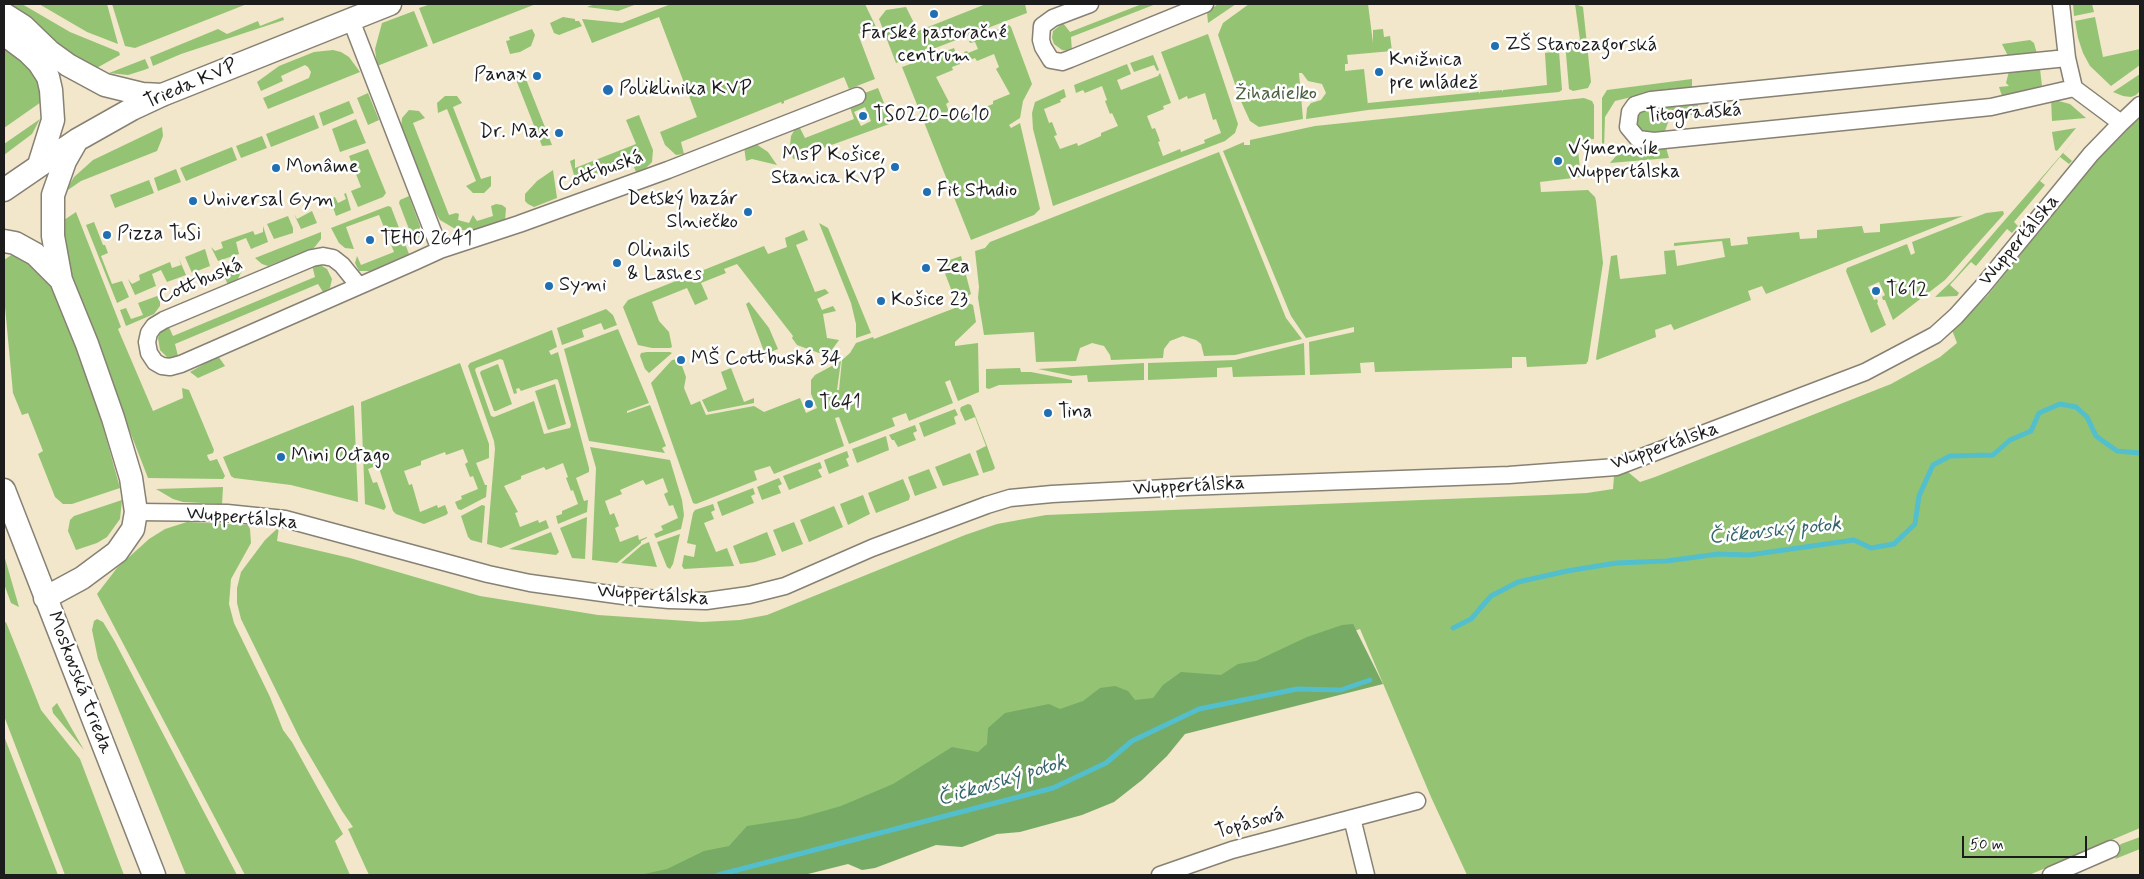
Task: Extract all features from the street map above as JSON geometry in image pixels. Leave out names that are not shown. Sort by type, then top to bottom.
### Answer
[{"type":"street","name":"Trieda KVP","points":[[4,190],[77,140],[162,95],[390,4]]},
{"type":"street","points":[[1090,4],[1053,18],[1042,26],[1040,40],[1042,47],[1051,60],[1062,62],[1205,4]]},
{"type":"street","points":[[2061,4],[2067,58],[2074,88],[2121,123]]},
{"type":"street","points":[[4,14],[23,26],[68,66],[105,85],[134,92],[162,95]]},
{"type":"street","points":[[351,20],[440,250]]},
{"type":"street","points":[[4,34],[28,52],[39,63],[48,77],[53,120],[39,166]]},
{"type":"street","name":"Titogradská","points":[[2067,58],[1651,100],[1635,105],[1630,112],[1628,127],[1638,139],[1654,141],[1991,107],[2074,88]]},
{"type":"street","name":"Cottbuská","points":[[358,286],[342,265],[333,258],[322,256],[312,258],[164,320],[154,326],[150,333],[147,342],[149,353],[155,362],[162,366],[170,367],[358,286],[440,250],[519,224],[668,170],[857,96]]},
{"type":"street","name":"Wuppertálska","points":[[136,512],[227,514],[285,519],[456,566],[522,581],[624,596],[706,601],[749,596],[785,586],[872,548],[969,511],[1010,498],[1185,487],[1438,479],[1616,468],[1865,372],[1935,335],[1956,316],[1982,287],[2092,154],[2140,105]]},
{"type":"street","points":[[45,598],[82,578],[117,552],[133,529],[136,512],[131,478],[107,398],[61,280],[53,236],[53,195],[65,161],[77,140]]},
{"type":"street","points":[[4,241],[15,243],[35,254],[61,280]]},
{"type":"street","name":"Moskovská trieda","points":[[4,490],[154,875]]},
{"type":"street","name":"Topásová","points":[[1160,875],[1232,850],[1417,801]]},
{"type":"street","points":[[1352,818],[1366,875]]},
{"type":"street","points":[[2051,875],[2111,849]]},
{"type":"green space","points":[[4,4],[22,4],[70,32],[119,52],[120,55],[93,70],[86,67]]},
{"type":"green space","points":[[39,4],[107,4],[118,44],[87,32]]},
{"type":"green space","points":[[112,4],[247,4],[135,48],[125,46]]},
{"type":"green space","points":[[431,4],[536,4],[433,44],[419,8]]},
{"type":"green space","points":[[595,4],[637,4],[618,11],[587,7]]},
{"type":"green space","points":[[671,4],[865,4],[876,27],[858,34],[875,79],[849,89],[844,77],[784,101],[782,104],[781,102],[681,142],[684,154],[676,155],[665,145],[660,132],[697,117],[659,17],[592,43],[582,19],[622,23]]},
{"type":"green space","points":[[986,4],[1025,4],[1027,13],[896,63],[879,19],[886,10],[906,7],[918,31]]},
{"type":"green space","points":[[1142,4],[1156,4],[1071,37],[1072,51],[1062,50],[1054,44],[1052,38],[1053,31],[1063,23],[1070,32]]},
{"type":"green space","points":[[1218,4],[1236,4],[1208,23],[1207,12]]},
{"type":"green space","name":"Žihadielko","points":[[1249,4],[1368,4],[1373,43],[1373,30],[1383,29],[1384,37],[1390,36],[1392,51],[1347,55],[1348,64],[1345,64],[1345,71],[1364,69],[1368,105],[1368,103],[1479,92],[1480,94],[1480,92],[1502,90],[1502,92],[1503,90],[1547,85],[1545,53],[1559,51],[1562,90],[1559,92],[1368,110],[1306,119],[1307,108],[1311,103],[1321,100],[1326,93],[1322,84],[1308,81],[1302,73],[1299,73],[1303,119],[1259,127],[1250,121],[1239,97],[1251,95],[1251,92],[1238,93],[1218,35],[1223,23]]},
{"type":"green space","points":[[1575,4],[1583,7],[1591,82],[1588,88],[1573,91],[1569,89],[1565,42],[1580,40]]},
{"type":"green space","points":[[2073,4],[2092,4],[2094,12],[2074,16]]},
{"type":"green space","points":[[414,11],[428,46],[377,66],[375,49],[382,23]]},
{"type":"green space","points":[[283,17],[284,20],[181,54],[153,66],[150,57],[218,29],[227,34],[258,21],[260,26]]},
{"type":"green space","points":[[563,17],[575,19],[582,26],[559,35],[554,33],[550,23]]},
{"type":"green space","points":[[2095,17],[2103,57],[2140,49],[2140,65],[2111,86],[2090,66],[2078,38],[2075,21]]},
{"type":"green space","points":[[1009,25],[1032,84],[1023,101],[1020,118],[1009,125],[1011,128],[1020,123],[1040,209],[1034,215],[971,240],[902,67],[954,48],[960,64],[952,67],[953,70],[936,77],[949,102],[946,104],[951,117],[969,111],[970,113],[993,104],[993,101],[1010,94],[996,69],[999,67],[994,54],[977,61],[975,58],[968,61],[964,52],[967,51],[968,53],[978,49],[975,42],[970,43],[969,41]]},
{"type":"green space","points":[[532,29],[535,35],[531,46],[520,52],[510,54],[506,41],[510,40],[509,37]]},
{"type":"green space","points":[[1208,34],[1238,124],[1235,133],[1225,141],[1053,206],[1033,129],[1032,113],[1035,102],[1064,89],[1066,97],[1060,100],[1061,102],[1044,109],[1049,123],[1052,122],[1057,135],[1054,136],[1060,149],[1077,143],[1078,146],[1118,126],[1112,113],[1110,114],[1102,86],[1085,93],[1083,90],[1076,93],[1074,85],[1127,64],[1131,74],[1117,80],[1121,90],[1158,76],[1160,73],[1171,103],[1163,106],[1164,109],[1147,116],[1152,129],[1155,128],[1163,156],[1180,149],[1181,152],[1205,143],[1204,140],[1221,133],[1216,119],[1213,120],[1205,93],[1188,99],[1187,96],[1179,100],[1161,52]]},
{"type":"green space","points":[[2030,40],[2034,43],[2037,54],[2008,56],[2002,44]]},
{"type":"green space","points":[[4,46],[35,73],[44,100],[4,128]]},
{"type":"green space","points":[[333,50],[349,57],[360,72],[268,109],[263,98],[309,78],[311,72],[305,65],[281,76],[283,81],[261,91],[257,82],[279,66],[314,52]]},
{"type":"green space","points":[[1153,55],[1159,70],[1157,71],[1154,65],[1134,72],[1130,63]]},
{"type":"green space","points":[[145,59],[149,68],[144,70],[128,75],[109,73]]},
{"type":"green space","points":[[522,69],[552,145],[542,146],[513,72]]},
{"type":"green space","points":[[2040,69],[2042,86],[2002,96],[1999,87],[2009,86],[2006,83],[2009,71]]},
{"type":"green space","points":[[2140,74],[2140,91],[2136,95],[2131,97],[2123,96],[2113,92]]},
{"type":"green space","points":[[1692,79],[1692,89],[1648,93],[1615,101],[1605,117],[1604,149],[1602,147],[1602,98],[1607,90]]},
{"type":"green space","points":[[878,88],[892,123],[793,159],[790,145],[791,136],[795,129],[799,126],[805,138],[854,119],[850,107],[865,101],[862,94]],"holes":[[[865,107],[871,121],[861,126],[854,112]]]},
{"type":"green space","points":[[368,93],[379,120],[368,125],[357,98]]},
{"type":"green space","points":[[445,96],[457,96],[462,103],[453,107],[481,179],[491,176],[491,186],[484,193],[473,193],[466,186],[476,181],[447,109],[438,113],[437,103]]},
{"type":"green space","points":[[1584,98],[1592,101],[1594,105],[1594,139],[1577,141],[1581,177],[1540,182],[1541,192],[1588,190],[1595,197],[1603,263],[1586,364],[1527,367],[1526,357],[1512,357],[1512,368],[1375,372],[1374,362],[1360,363],[1361,373],[1310,375],[1309,342],[1354,332],[1354,327],[1306,338],[1291,316],[1223,151],[1244,142],[1244,145],[1250,145],[1250,140],[1315,126]]},
{"type":"green space","points":[[2051,99],[2070,104],[2086,118],[2052,121]]},
{"type":"green space","points":[[349,101],[354,113],[323,126],[319,113]]},
{"type":"green space","points":[[1697,103],[1701,114],[1670,117],[1665,131],[1648,132],[1639,129],[1636,123],[1637,114],[1643,109]]},
{"type":"green space","points":[[409,110],[419,111],[425,118],[413,123],[449,215],[459,214],[458,220],[469,223],[473,215],[477,221],[493,216],[491,206],[496,204],[506,208],[505,221],[479,230],[457,230],[440,220],[431,205],[401,127],[402,118]]},
{"type":"green space","points":[[314,115],[319,128],[271,147],[266,134]]},
{"type":"green space","points":[[639,115],[653,150],[652,162],[646,168],[636,172],[631,160],[576,182],[570,161],[575,159],[575,168],[636,144],[626,120]]},
{"type":"green space","points":[[2140,117],[2140,828],[2029,875],[1467,875],[1431,797],[1360,629],[678,875],[369,875],[348,829],[353,827],[301,741],[241,619],[237,603],[237,588],[241,572],[265,540],[279,527],[277,541],[350,558],[480,596],[598,615],[702,622],[740,620],[767,615],[965,535],[997,524],[1046,515],[1587,493],[1613,489],[1614,476],[1628,472],[1640,482],[1891,384],[1940,357],[1957,343],[1952,330],[1988,295],[2101,154]]},
{"type":"green space","points":[[40,119],[32,134],[4,155],[4,144]]},
{"type":"green space","points":[[356,119],[366,143],[340,152],[332,129]]},
{"type":"green space","points":[[162,127],[163,136],[157,151],[81,181],[65,192],[74,177],[93,160]]},
{"type":"green space","points":[[2076,128],[2057,151],[2055,150],[2052,132]]},
{"type":"green space","points":[[2081,132],[2063,153],[2072,161],[2069,164],[2060,157],[2040,181],[2045,185],[2014,222],[2018,226],[2012,233],[2007,229],[1976,266],[1971,262],[1950,285],[1959,293],[1957,296],[1935,297],[1953,280]]},
{"type":"green space","points":[[262,136],[267,148],[241,158],[236,146]]},
{"type":"green space","points":[[756,144],[768,152],[777,165],[752,159],[746,161],[744,147]]},
{"type":"green space","points":[[1665,144],[1669,158],[1610,163],[1616,156],[1626,152]]},
{"type":"green space","points":[[232,147],[237,160],[186,181],[180,168]]},
{"type":"green space","points":[[368,149],[386,193],[383,197],[358,207],[351,191],[361,187],[349,156]]},
{"type":"green space","points":[[1219,152],[1286,318],[1302,339],[1235,355],[1204,356],[1201,344],[1196,340],[1183,336],[1170,341],[1164,349],[1163,358],[1111,360],[1104,346],[1092,343],[1080,348],[1076,361],[1036,362],[1034,332],[984,335],[978,298],[979,287],[975,251],[985,248],[990,242]]},
{"type":"green space","points":[[176,169],[181,182],[158,191],[154,178]]},
{"type":"green space","points":[[553,170],[557,198],[534,207],[528,204],[525,201],[525,194],[537,181]]},
{"type":"green space","points":[[149,180],[154,193],[115,208],[110,195]]},
{"type":"green space","points":[[346,193],[351,210],[336,216],[330,199],[335,197],[338,203],[346,199],[344,194]]},
{"type":"green space","points":[[409,196],[420,226],[420,236],[416,239],[412,237],[399,203],[400,200]]},
{"type":"green space","points":[[388,206],[391,207],[409,254],[370,271],[359,271],[355,263],[357,256],[361,265],[394,252],[379,215],[346,227],[354,249],[345,248],[339,243],[331,228]]},
{"type":"green space","points":[[312,211],[317,223],[301,229],[294,214],[297,219]]},
{"type":"green space","points":[[2003,211],[2004,214],[1945,280],[1893,320],[1885,300],[1883,300],[1882,297],[1885,295],[1879,282],[1868,287],[1874,300],[1877,299],[1886,325],[1871,333],[1846,271],[1847,268],[1907,244],[1911,255],[1915,253],[1912,242],[1986,213]]},
{"type":"green space","points":[[76,212],[121,327],[118,329],[153,411],[183,398],[182,388],[189,390],[214,450],[213,453],[207,455],[208,458],[210,461],[217,459],[225,476],[223,479],[148,478],[60,251],[58,224]]},
{"type":"green space","points":[[288,216],[293,233],[274,239],[267,224]]},
{"type":"green space","points":[[1963,216],[1766,294],[1762,286],[1748,291],[1751,300],[1674,330],[1671,324],[1655,330],[1656,337],[1596,359],[1611,256],[1617,255],[1620,279],[1666,274],[1664,251],[1675,250],[1677,266],[1725,257],[1722,241],[1674,246],[1674,243],[1730,238],[1731,246],[1748,244],[1747,237],[1799,232],[1800,239],[1817,238],[1817,230],[1862,226],[1864,233],[1880,232],[1880,224]]},
{"type":"green space","points":[[94,222],[108,253],[101,256],[112,284],[122,281],[129,297],[117,303],[86,225]]},
{"type":"green space","points":[[819,223],[828,228],[871,333],[856,338],[856,324],[851,303]]},
{"type":"green space","points":[[263,226],[268,242],[251,249],[246,238],[236,242],[239,254],[218,261],[211,247],[215,251],[223,248],[221,242],[253,231],[255,235],[263,232]]},
{"type":"green space","points":[[804,230],[808,240],[796,245],[815,292],[825,289],[829,293],[817,299],[822,310],[833,306],[836,311],[823,314],[827,338],[839,340],[831,351],[819,353],[797,345],[792,338],[793,336],[737,264],[724,269],[726,273],[701,283],[708,299],[695,305],[687,288],[652,302],[659,321],[669,332],[672,347],[652,348],[638,345],[623,307],[628,300],[764,246],[768,254],[787,247],[785,238]]},
{"type":"green space","points":[[321,232],[321,239],[314,248],[268,266],[255,258]]},
{"type":"green space","points":[[205,249],[210,266],[192,273],[185,257]]},
{"type":"green space","points":[[17,251],[52,280],[87,369],[120,488],[72,504],[63,504],[55,497],[38,454],[43,451],[28,413],[22,415],[13,393],[4,296],[4,260]]},
{"type":"green space","points":[[961,256],[971,294],[956,302],[941,263]]},
{"type":"green space","points":[[179,259],[186,275],[167,282],[161,270],[152,274],[156,286],[135,295],[128,279],[132,284],[140,280],[139,275],[170,262],[172,268],[181,265]]},
{"type":"green space","points":[[243,263],[238,279],[228,285],[222,271]]},
{"type":"green space","points":[[312,265],[322,266],[327,269],[332,279],[330,288],[323,292],[318,284],[175,344],[178,356],[175,358],[167,357],[160,350],[158,338],[160,332],[168,325],[173,336],[315,277]]},
{"type":"green space","points":[[160,295],[160,306],[154,314],[126,326],[120,310],[126,308],[131,319],[143,315],[138,303]]},
{"type":"green space","points":[[749,302],[769,328],[778,349],[765,354],[746,304]]},
{"type":"green space","points":[[968,303],[973,305],[976,322],[955,342],[955,346],[978,343],[979,392],[958,401],[950,380],[945,382],[953,403],[909,421],[906,413],[892,418],[895,426],[849,444],[839,417],[835,418],[844,446],[774,474],[770,466],[754,471],[757,480],[696,504],[693,503],[651,383],[672,360],[678,359],[682,366],[686,377],[684,388],[691,405],[700,401],[706,415],[754,406],[764,412],[800,398],[806,413],[817,408],[811,394],[811,380],[815,375],[841,361],[837,390],[839,390],[842,360],[850,353],[856,343],[873,337],[874,339]]},
{"type":"green space","points":[[606,309],[613,315],[617,325],[604,330],[601,323],[582,330],[584,337],[562,345],[557,328]]},
{"type":"green space","points":[[618,329],[649,403],[627,411],[627,413],[650,405],[666,446],[662,448],[665,453],[589,441],[564,349]]},
{"type":"green space","points":[[552,330],[557,347],[549,351],[551,355],[558,352],[589,468],[589,472],[576,478],[584,501],[588,500],[587,512],[558,524],[556,516],[562,514],[562,511],[578,504],[566,478],[568,477],[563,463],[546,470],[544,467],[521,476],[521,479],[504,486],[518,512],[515,513],[520,527],[538,520],[539,523],[546,520],[549,528],[501,548],[487,544],[495,449],[494,441],[468,366],[470,363]],"holes":[[[500,359],[503,360],[514,394],[517,393],[516,389],[519,388],[521,391],[556,379],[558,380],[571,425],[570,428],[544,434],[534,401],[494,417],[491,416],[475,370]]]},
{"type":"green space","points":[[1304,343],[1305,375],[1233,377],[1232,367],[1217,368],[1217,377],[1148,380],[1148,363],[1235,360]]},
{"type":"green space","points":[[641,353],[672,353],[649,373],[645,369],[640,356]]},
{"type":"green space","points":[[218,356],[225,366],[198,378],[190,372]]},
{"type":"green space","points":[[460,363],[489,444],[489,458],[476,463],[485,485],[487,485],[486,497],[461,510],[458,509],[455,502],[462,499],[461,496],[478,489],[473,476],[470,477],[465,464],[468,462],[463,449],[446,455],[445,452],[421,461],[421,465],[404,471],[409,485],[412,484],[420,512],[437,505],[438,508],[445,505],[448,513],[446,515],[424,524],[396,514],[393,511],[378,465],[368,469],[373,483],[377,482],[386,507],[384,510],[365,504],[361,402]]},
{"type":"green space","points":[[1144,363],[1144,380],[1088,382],[1087,375],[1072,376],[1038,369]]},
{"type":"green space","points":[[498,364],[512,404],[494,411],[480,373]]},
{"type":"green space","points":[[731,368],[744,402],[754,398],[754,403],[708,412],[702,400],[727,389],[721,372]]},
{"type":"green space","points":[[1020,368],[1021,372],[1031,372],[1072,380],[1072,383],[999,385],[989,389],[986,388],[986,369]]},
{"type":"green space","points":[[555,384],[566,424],[548,430],[535,391]]},
{"type":"green space","points":[[968,404],[971,405],[995,468],[983,473],[976,451],[986,446],[975,417],[965,421],[960,410],[961,407]]},
{"type":"green space","points":[[353,405],[358,502],[291,485],[234,478],[231,476],[223,457]]},
{"type":"green space","points":[[955,409],[958,415],[954,417],[956,424],[924,437],[919,423]]},
{"type":"green space","points":[[915,425],[917,431],[913,433],[916,440],[898,447],[889,435]]},
{"type":"green space","points":[[886,436],[889,450],[857,463],[852,449]]},
{"type":"green space","points":[[590,447],[670,460],[682,500],[684,515],[681,529],[656,538],[654,534],[663,530],[661,526],[678,518],[673,505],[669,506],[664,494],[668,492],[663,478],[646,485],[643,480],[620,490],[622,494],[605,501],[610,515],[614,513],[619,526],[615,528],[620,542],[638,535],[639,540],[647,538],[641,541],[617,563],[592,560],[596,468]]},
{"type":"green space","points":[[847,451],[849,457],[846,459],[849,466],[829,474],[824,460]]},
{"type":"green space","points":[[970,453],[979,475],[943,486],[935,467]]},
{"type":"green space","points":[[820,462],[822,468],[818,470],[822,477],[789,490],[783,476]]},
{"type":"green space","points":[[929,469],[937,488],[915,496],[908,477]]},
{"type":"green space","points":[[779,478],[782,484],[778,486],[781,493],[762,500],[757,487]]},
{"type":"green space","points":[[903,479],[910,496],[909,500],[876,513],[868,493]]},
{"type":"green space","points":[[223,487],[222,504],[183,502],[173,499],[156,489]]},
{"type":"green space","points":[[753,488],[755,494],[751,496],[754,503],[722,516],[717,502]]},
{"type":"green space","points":[[863,495],[870,514],[848,525],[840,504]]},
{"type":"green space","points":[[122,500],[120,519],[107,537],[97,543],[76,550],[68,531],[70,520],[74,516]]},
{"type":"green space","points":[[713,504],[715,510],[711,512],[714,519],[704,523],[716,552],[727,548],[734,566],[684,569],[682,566],[684,555],[694,557],[696,545],[687,543],[693,513],[695,510]]},
{"type":"green space","points":[[482,505],[485,506],[482,543],[471,540],[468,537],[461,516]]},
{"type":"green space","points":[[834,506],[843,527],[809,542],[800,520]]},
{"type":"green space","points":[[587,517],[585,559],[572,558],[560,528]]},
{"type":"green space","points":[[187,522],[248,525],[250,529],[251,543],[231,579],[229,604],[234,623],[270,697],[283,730],[292,742],[343,834],[335,841],[350,875],[245,875],[97,594],[117,568],[149,539],[165,529]]},
{"type":"green space","points":[[794,522],[803,544],[782,552],[773,530]]},
{"type":"green space","points":[[551,532],[559,552],[556,555],[509,549]]},
{"type":"green space","points":[[767,532],[776,555],[755,562],[740,564],[733,546]]},
{"type":"green space","points":[[680,534],[673,564],[670,569],[667,567],[657,542]]},
{"type":"green space","points":[[649,542],[657,567],[621,563],[642,545]]},
{"type":"green space","points":[[4,555],[19,607],[11,603],[4,584]]},
{"type":"green space","points":[[97,619],[103,622],[115,642],[237,875],[186,875],[98,659],[92,630],[94,621]]},
{"type":"green space","points":[[6,622],[41,710],[80,759],[124,875],[65,875],[4,716],[4,623]]},
{"type":"green space","points":[[1353,624],[1383,684],[1185,734],[1167,756],[1142,780],[1114,802],[1082,815],[1020,832],[997,834],[962,847],[936,845],[875,868],[862,870],[848,864],[804,875],[640,875],[667,869],[704,851],[729,846],[747,826],[799,818],[841,806],[893,784],[952,747],[978,752],[987,744],[988,728],[1005,713],[1049,704],[1060,709],[1083,701],[1100,688],[1115,686],[1128,691],[1135,700],[1153,698],[1163,685],[1181,672],[1221,675],[1238,664],[1256,661],[1307,637],[1342,625]]},
{"type":"green space","points":[[57,703],[84,750],[53,713],[52,708]]},
{"type":"green space","points":[[4,736],[58,875],[4,875]]},
{"type":"green space","points":[[2140,837],[2140,849],[2115,859],[2119,853],[2118,847],[2121,844]]},
{"type":"waterway","name":"Čičkovský potok","points":[[1453,628],[1471,619],[1491,596],[1518,582],[1567,571],[1616,563],[1667,561],[1718,554],[1749,555],[1854,540],[1871,548],[1894,544],[1915,524],[1919,496],[1933,465],[1950,456],[1993,455],[2010,440],[2031,431],[2039,413],[2060,404],[2076,407],[2087,417],[2096,436],[2117,451],[2140,453]]},
{"type":"waterway","name":"Čičkovský potok","points":[[718,875],[1053,788],[1106,763],[1132,741],[1199,709],[1297,689],[1341,690],[1370,680]]},
{"type":"place","name":"Farské pastoračné centrum","points":[[934,14]]},
{"type":"place","name":"ZŠ Starozagorská","points":[[1495,46]]},
{"type":"place","name":"Knižnica pre mládež","points":[[1379,72]]},
{"type":"place","name":"Panax","points":[[537,76]]},
{"type":"place","name":"Poliklinika KVP","points":[[608,90]]},
{"type":"place","name":"TS0220-0610","points":[[863,116]]},
{"type":"place","name":"Dr. Max","points":[[559,133]]},
{"type":"place","name":"Výmenník Wuppertálska","points":[[1558,161]]},
{"type":"place","name":"MsP Košice, Stanica KVP","points":[[895,167]]},
{"type":"place","name":"Monâme","points":[[276,168]]},
{"type":"place","name":"Fit Studio","points":[[927,192]]},
{"type":"place","name":"Universal Gym","points":[[193,201]]},
{"type":"place","name":"Detský bazár Slniečko","points":[[748,212]]},
{"type":"place","name":"Pizza TuSi","points":[[107,235]]},
{"type":"place","name":"TEHO 2641","points":[[370,240]]},
{"type":"place","name":"Olinails & Lashes","points":[[617,263]]},
{"type":"place","name":"Zea","points":[[926,268]]},
{"type":"place","name":"Symi","points":[[549,286]]},
{"type":"place","name":"T612","points":[[1876,291]]},
{"type":"place","name":"Košice 23","points":[[881,301]]},
{"type":"place","name":"MŠ Cottbuská 34","points":[[681,360]]},
{"type":"place","name":"T641","points":[[809,404]]},
{"type":"place","name":"Tina","points":[[1048,413]]},
{"type":"place","name":"Mini Octago","points":[[281,457]]}]
